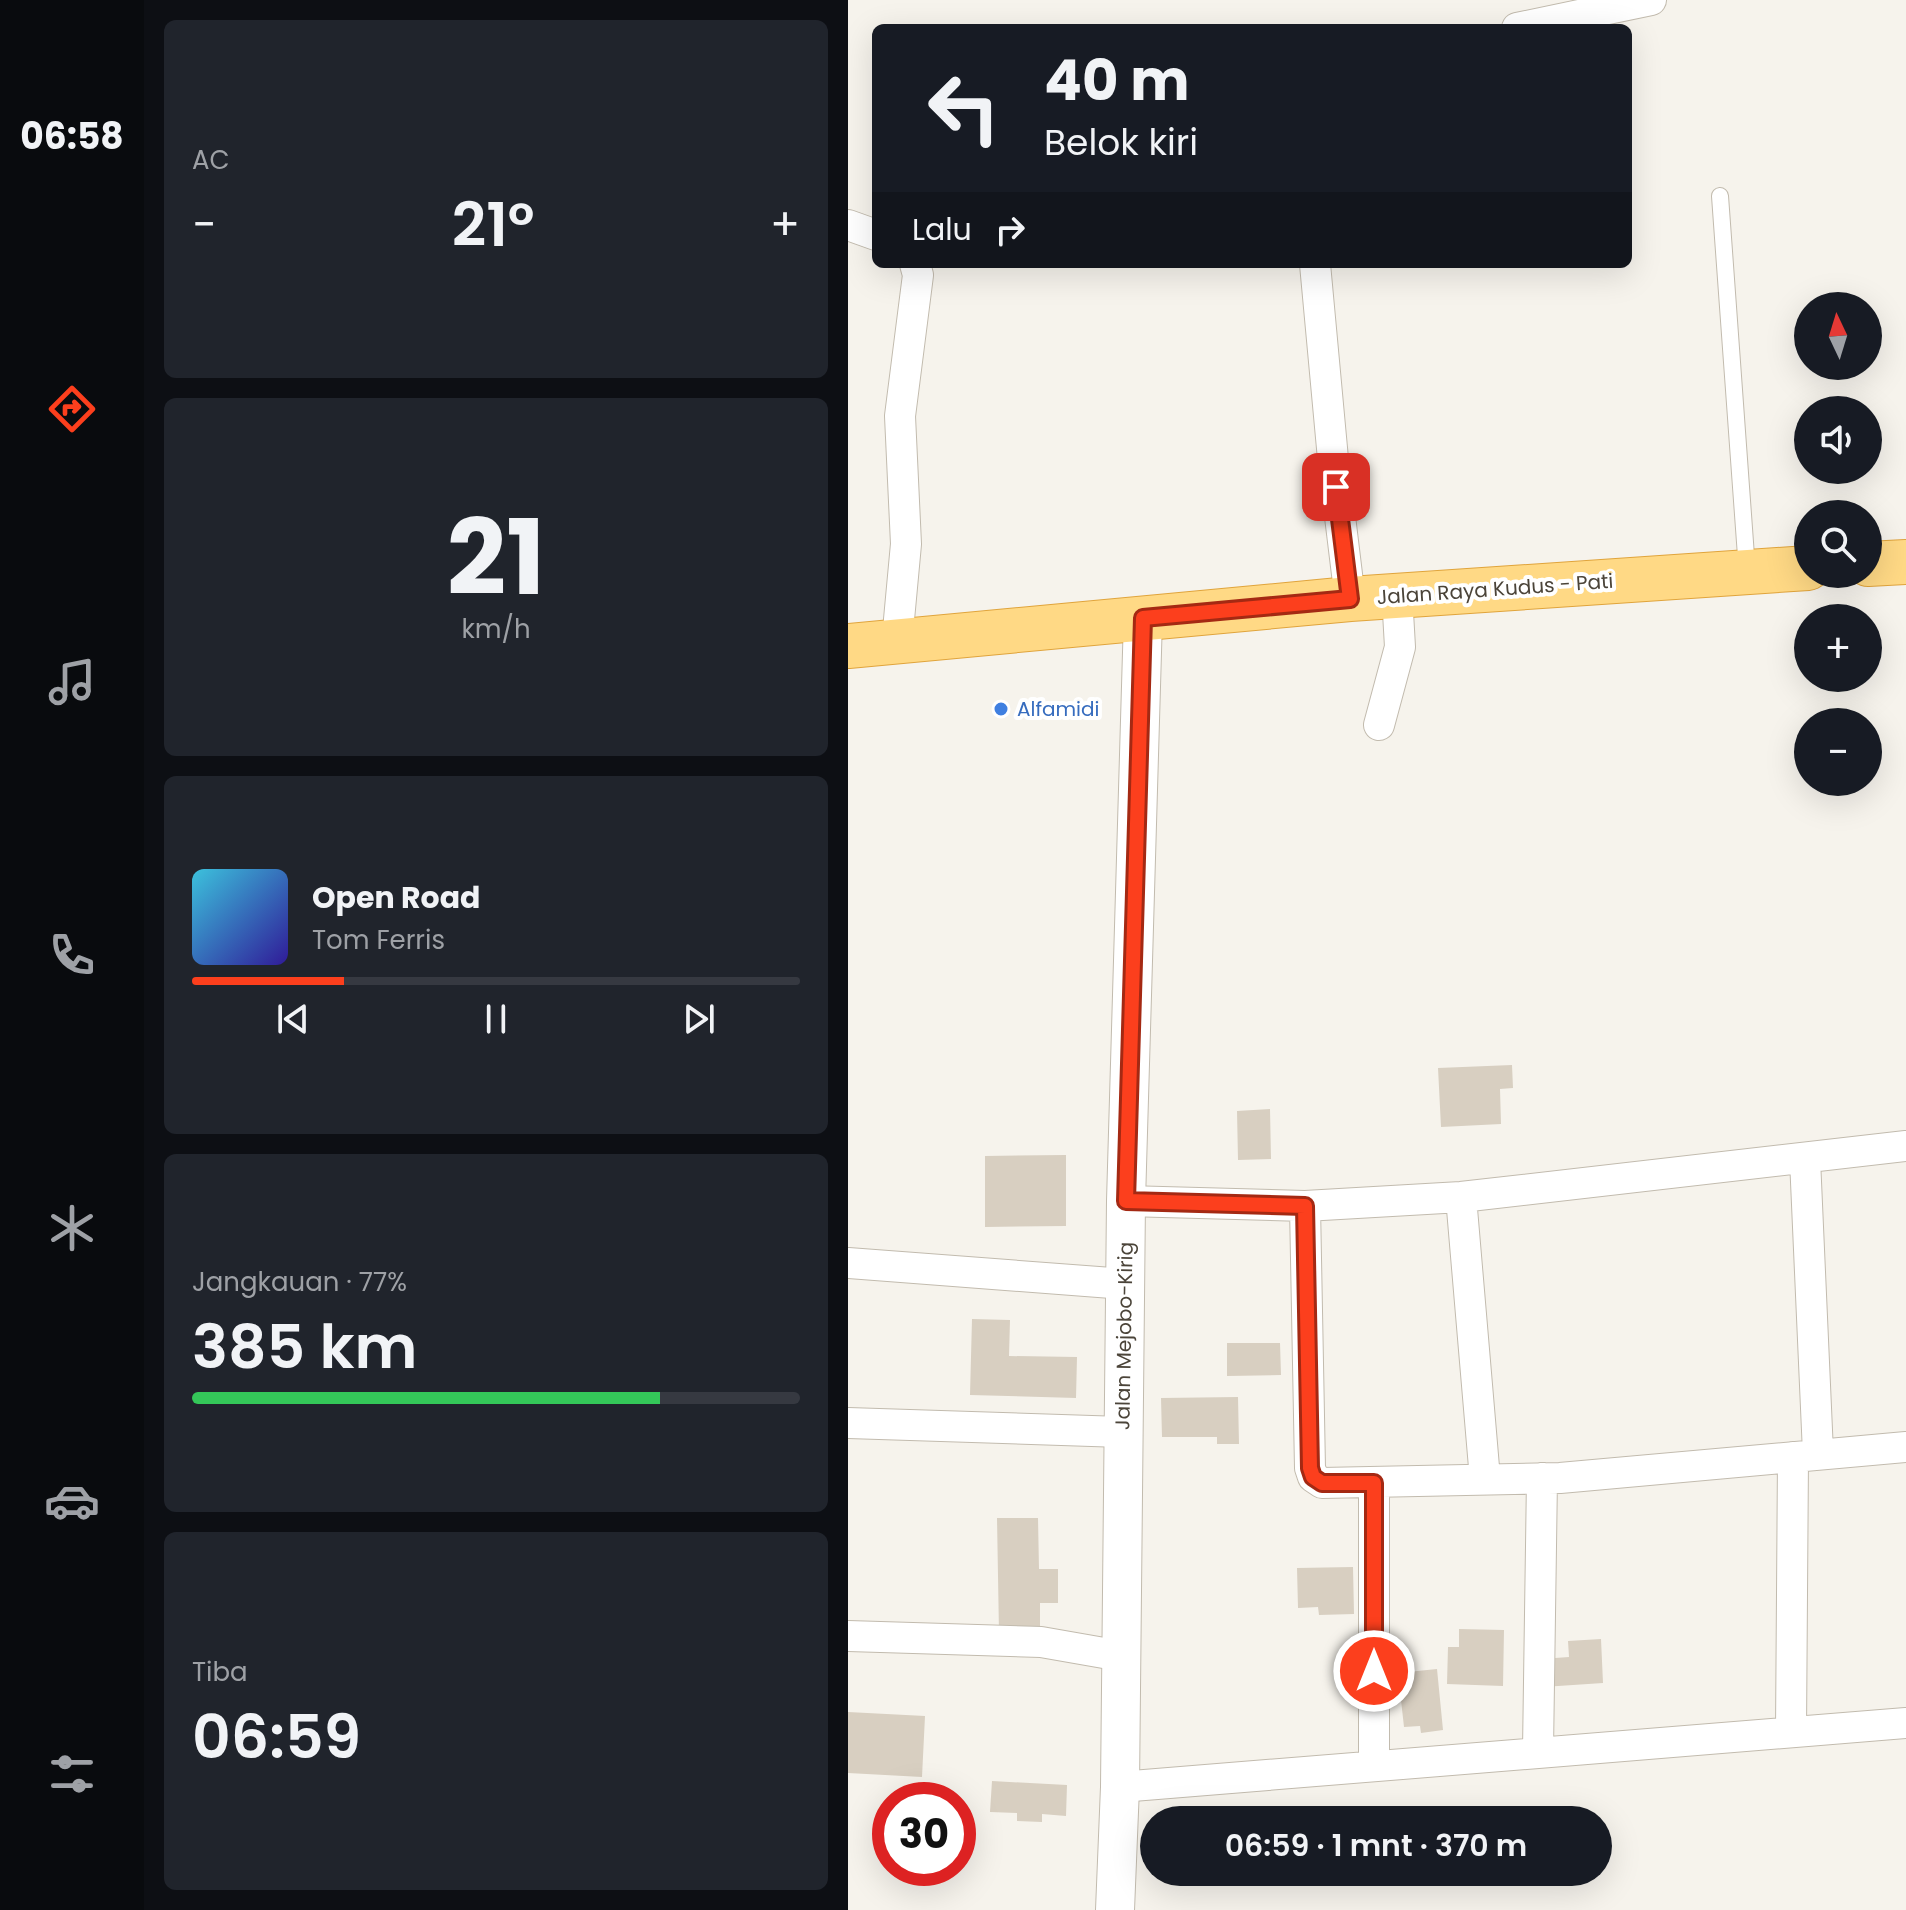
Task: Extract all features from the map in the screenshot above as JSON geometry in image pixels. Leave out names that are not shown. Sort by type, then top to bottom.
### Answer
[{"type":"highway","points":[[1882,563],[1906,562]]},
{"type":"highway","name":"Jalan Raya Kudus - Pati","points":[[848,646],[1397,595],[1794,569]]},
{"type":"street","points":[[1536,24],[1651,0]]},
{"type":"street","points":[[848,225],[872,234]]},
{"type":"street","points":[[897,641],[906,544],[900,416],[918,275],[916,268]]},
{"type":"street","points":[[1315,268],[1350,599]]},
{"type":"street","points":[[1379,725],[1400,647],[1397,595]]},
{"type":"street","name":"Jalan Mejobo-Kirig","points":[[1115,1910],[1120,1787],[1126,1201],[1143,618]]},
{"type":"street","points":[[1126,1201],[1305,1206],[1461,1197],[1906,1146]]},
{"type":"street","points":[[1791,1731],[1805,1455],[1805,1159]]},
{"type":"street","points":[[1461,1197],[1485,1479]]},
{"type":"street","points":[[1305,1206],[1310,1468],[1313,1477],[1322,1483],[1542,1478],[1906,1447]]},
{"type":"street","points":[[848,1263],[1125,1284]]},
{"type":"street","points":[[848,1423],[1122,1432]]},
{"type":"street","points":[[1538,1750],[1542,1478]]},
{"type":"street","points":[[1374,1483],[1374,1764]]},
{"type":"street","points":[[848,1636],[1041,1642],[1121,1656]]},
{"type":"street","points":[[1120,1787],[1538,1750],[1906,1723]]},
{"type":"lane","points":[[1720,196],[1747,572]]},
{"type":"building","points":[[1512,1065],[1513,1088],[1500,1089],[1501,1124],[1441,1127],[1438,1068]]},
{"type":"building","points":[[1270,1109],[1271,1159],[1238,1160],[1237,1111]]},
{"type":"building","points":[[1066,1155],[1066,1226],[985,1227],[985,1156]]},
{"type":"building","points":[[972,1319],[1010,1320],[1009,1356],[1077,1357],[1076,1398],[970,1395]]},
{"type":"building","points":[[1227,1343],[1280,1343],[1281,1375],[1227,1376]]},
{"type":"building","points":[[1238,1397],[1239,1444],[1217,1444],[1217,1437],[1162,1437],[1161,1398]]},
{"type":"building","points":[[997,1518],[1038,1518],[1039,1569],[1058,1569],[1058,1603],[1040,1603],[1040,1633],[999,1633]]},
{"type":"building","points":[[1353,1567],[1354,1614],[1319,1615],[1318,1607],[1298,1608],[1297,1568]]},
{"type":"building","points":[[1459,1629],[1504,1630],[1503,1686],[1447,1684],[1448,1647],[1459,1647]]},
{"type":"building","points":[[1601,1639],[1603,1683],[1543,1687],[1541,1659],[1569,1657],[1568,1641]]},
{"type":"building","points":[[1437,1669],[1443,1730],[1421,1733],[1420,1726],[1404,1727],[1398,1673]]},
{"type":"building","points":[[848,1712],[925,1716],[922,1777],[848,1773]]},
{"type":"building","points":[[992,1781],[1067,1785],[1066,1816],[1042,1814],[1042,1822],[1017,1821],[1017,1813],[990,1812]]},
{"type":"place","name":"Alfamidi","points":[[1001,709]]},
{"type":"route","points":[[1336,487],[1350,599],[1143,618],[1126,1201],[1305,1206],[1310,1468],[1313,1477],[1322,1483],[1374,1483],[1374,1671]]}]
